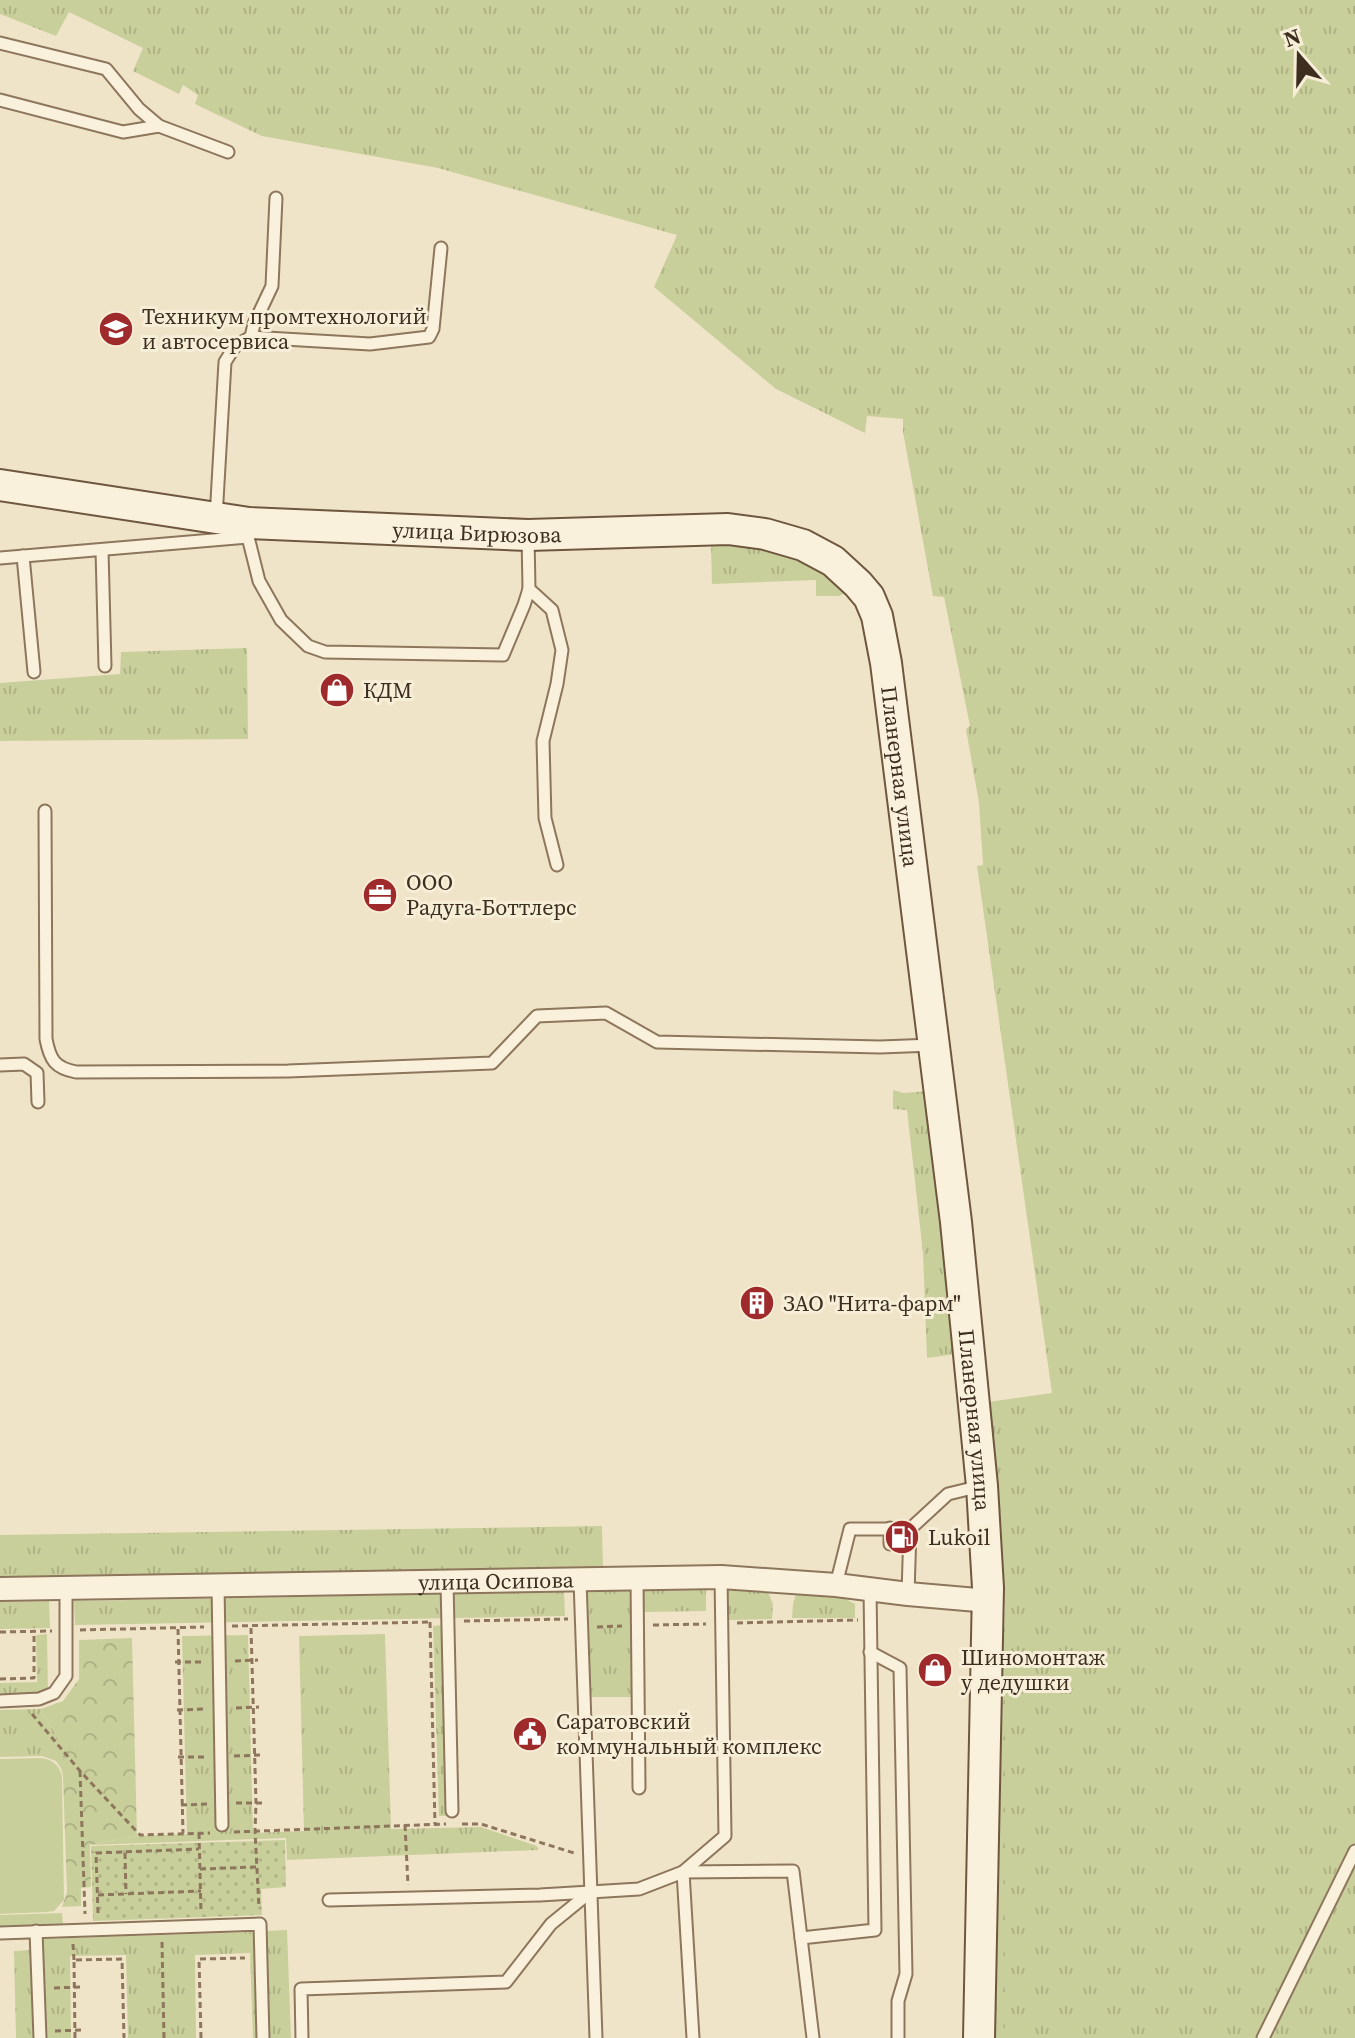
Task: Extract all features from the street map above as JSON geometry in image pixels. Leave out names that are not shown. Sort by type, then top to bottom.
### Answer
[{"type":"main road","name":"улица Бирюзова","points":[[0,485],[216,518],[248,530],[528,535],[728,529],[765,534],[803,545],[833,561],[858,584],[869,597],[879,625],[886,663]]},
{"type":"main road","name":"Планерная улица","points":[[886,663],[956,1222],[982,1486],[989,1601],[979,2038]]},
{"type":"street","name":"улица Осипова","points":[[0,1589],[721,1577],[889,1589],[989,1601]]},
{"type":"lane","points":[[0,43],[106,69],[139,109],[159,126],[228,152]]},
{"type":"lane","points":[[0,100],[123,132],[159,126]]},
{"type":"lane","points":[[251,337],[272,286],[276,198]]},
{"type":"lane","points":[[216,518],[225,362],[235,346],[251,337],[370,344],[429,337],[433,329],[441,248]]},
{"type":"lane","points":[[0,558],[102,550],[248,530],[259,581],[281,620],[308,646],[325,652],[503,655],[529,589],[528,535]]},
{"type":"lane","points":[[102,550],[105,666]]},
{"type":"lane","points":[[23,556],[34,672]]},
{"type":"lane","points":[[529,589],[552,610],[562,650],[543,741],[545,818],[557,865]]},
{"type":"lane","points":[[45,811],[46,1039],[49,1054],[55,1063],[66,1070],[288,1071],[492,1063],[537,1016],[606,1013],[657,1042],[880,1047],[934,1045]]},
{"type":"lane","points":[[0,1065],[24,1064],[37,1073],[38,1102]]},
{"type":"lane","points":[[801,1938],[875,1930],[870,1652],[910,1529],[948,1494],[982,1486]]},
{"type":"lane","points":[[890,1528],[890,1544]]},
{"type":"lane","points":[[836,1585],[850,1529],[910,1529]]},
{"type":"lane","points":[[329,1900],[639,1889],[683,1872],[725,1836],[721,1577]]},
{"type":"lane","points":[[637,1578],[639,1788]]},
{"type":"lane","points":[[580,1580],[596,2038]]},
{"type":"lane","points":[[447,1582],[452,1811]]},
{"type":"lane","points":[[218,1586],[221,1830]]},
{"type":"lane","points":[[0,1701],[39,1699],[54,1693],[66,1676],[66,1588]]},
{"type":"lane","points":[[870,1652],[900,1668],[906,1974],[898,2001],[898,2038]]},
{"type":"lane","points":[[1263,2038],[1355,1851]]},
{"type":"lane","points":[[683,1872],[793,1871],[813,2038]]},
{"type":"lane","points":[[683,1872],[693,2038]]},
{"type":"lane","points":[[302,2038],[301,1989],[506,1982],[551,1924],[590,1892]]},
{"type":"lane","points":[[0,1933],[260,1924],[263,2038]]},
{"type":"lane","points":[[36,1931],[40,2035]]},
{"type":"path","points":[[0,1632],[581,1618]]},
{"type":"path","points":[[430,1622],[435,1824]]},
{"type":"path","points":[[251,1626],[260,1924]]},
{"type":"path","points":[[178,1628],[183,1833]]},
{"type":"path","points":[[0,1679],[34,1678],[34,1631]]},
{"type":"path","points":[[21,1701],[140,1835],[481,1824],[589,1857]]},
{"type":"path","points":[[80,1771],[86,1930]]},
{"type":"path","points":[[405,1825],[409,1899]]},
{"type":"path","points":[[199,1833],[202,1926]]},
{"type":"path","points":[[99,1929],[96,1853],[199,1849]]},
{"type":"path","points":[[125,1852],[126,1894]]},
{"type":"path","points":[[200,1869],[257,1867]]},
{"type":"path","points":[[98,1895],[201,1891]]},
{"type":"path","points":[[162,1927],[164,2038]]},
{"type":"path","points":[[201,2038],[199,1959],[248,1958]]},
{"type":"path","points":[[75,2038],[78,2030],[74,1960],[122,1959],[124,2038]]},
{"type":"path","points":[[38,1988],[77,1987]]},
{"type":"path","points":[[40,2035],[78,2030]]},
{"type":"green space","points":[[0,0],[1355,0],[1355,2038],[1005,2038],[1005,1603],[988,1402],[1052,1393],[977,866],[983,865],[979,803],[966,729],[970,726],[944,597],[933,596],[903,419],[867,416],[865,433],[776,389],[654,287],[677,235],[438,168],[262,136],[195,104],[198,95],[183,85],[179,94],[133,71],[143,48],[69,12],[56,36],[0,14]]},
{"type":"green space","points":[[732,545],[802,556],[820,567],[848,592],[839,596],[816,596],[816,580],[712,584],[711,546]]},
{"type":"green space","points":[[247,648],[248,739],[0,741],[0,683],[120,674],[121,652]]},
{"type":"green space","points":[[893,1090],[904,1093],[927,1091],[957,1354],[927,1358],[923,1253],[907,1110],[893,1109]]},
{"type":"green space","points":[[602,1526],[603,1569],[0,1579],[0,1535]]},
{"type":"green space","points":[[728,1589],[768,1592],[773,1604],[772,1619],[728,1620]]},
{"type":"green space","points":[[586,1590],[632,1590],[633,1697],[588,1697]]},
{"type":"green space","points":[[706,1590],[706,1611],[644,1612],[644,1591]]},
{"type":"green space","points":[[564,1592],[565,1616],[75,1625],[74,1601]]},
{"type":"green space","points":[[796,1594],[842,1597],[855,1604],[855,1618],[792,1618]]},
{"type":"green space","points":[[49,1601],[50,1628],[0,1629],[0,1602]]},
{"type":"green space","points":[[1005,1603],[1005,2038],[991,2038]]},
{"type":"green space","points":[[443,1625],[449,1816],[439,1816],[433,1626]]},
{"type":"green space","points":[[47,1634],[48,1694],[0,1695],[0,1683],[37,1682],[36,1635]]},
{"type":"green space","points":[[385,1634],[391,1829],[481,1827],[537,1846],[538,1850],[287,1860],[286,1838],[90,1845],[137,1836],[187,1834],[182,1636],[248,1635],[253,1833],[304,1831],[299,1636]]},
{"type":"green space","points":[[132,1638],[137,1836],[90,1845],[91,1887],[81,1888],[81,1906],[62,1907],[67,1892],[63,1776],[56,1761],[56,1735],[41,1709],[63,1701],[79,1679],[79,1640]]},
{"type":"green space","points":[[41,1709],[56,1735],[56,1761],[42,1756],[0,1757],[0,1710]]},
{"type":"green space","points":[[42,1758],[55,1764],[62,1776],[64,1900],[54,1911],[0,1914],[0,1759]]},
{"type":"green space","points":[[285,1840],[286,1887],[261,1889],[262,1915],[93,1921],[91,1846]]},
{"type":"green space","points":[[62,1913],[63,1925],[0,1928],[0,1915]]},
{"type":"green space","points":[[287,1930],[291,2038],[269,2038],[266,1931]]},
{"type":"green space","points":[[256,1932],[259,2038],[253,2038],[250,1953],[195,1955],[196,2038],[128,2038],[126,1955],[70,1956],[71,2038],[46,2038],[42,1939]]},
{"type":"green space","points":[[30,1950],[33,2038],[16,2038],[14,1951]]},
{"type":"place","name":"Техникум промтехнологий и автосервиса","points":[[116,329]]},
{"type":"place","name":"КДМ","points":[[337,690]]},
{"type":"place","name":"ООО Радуга-Боттлерс","points":[[380,895]]},
{"type":"place","name":"ЗАО \"Нита-фарм\"","points":[[757,1303]]},
{"type":"place","name":"Lukoil","points":[[902,1537]]},
{"type":"place","name":"Шиномонтаж у дедушки","points":[[935,1670]]},
{"type":"place","name":"Саратовский коммунальный комплекс","points":[[530,1734]]}]
